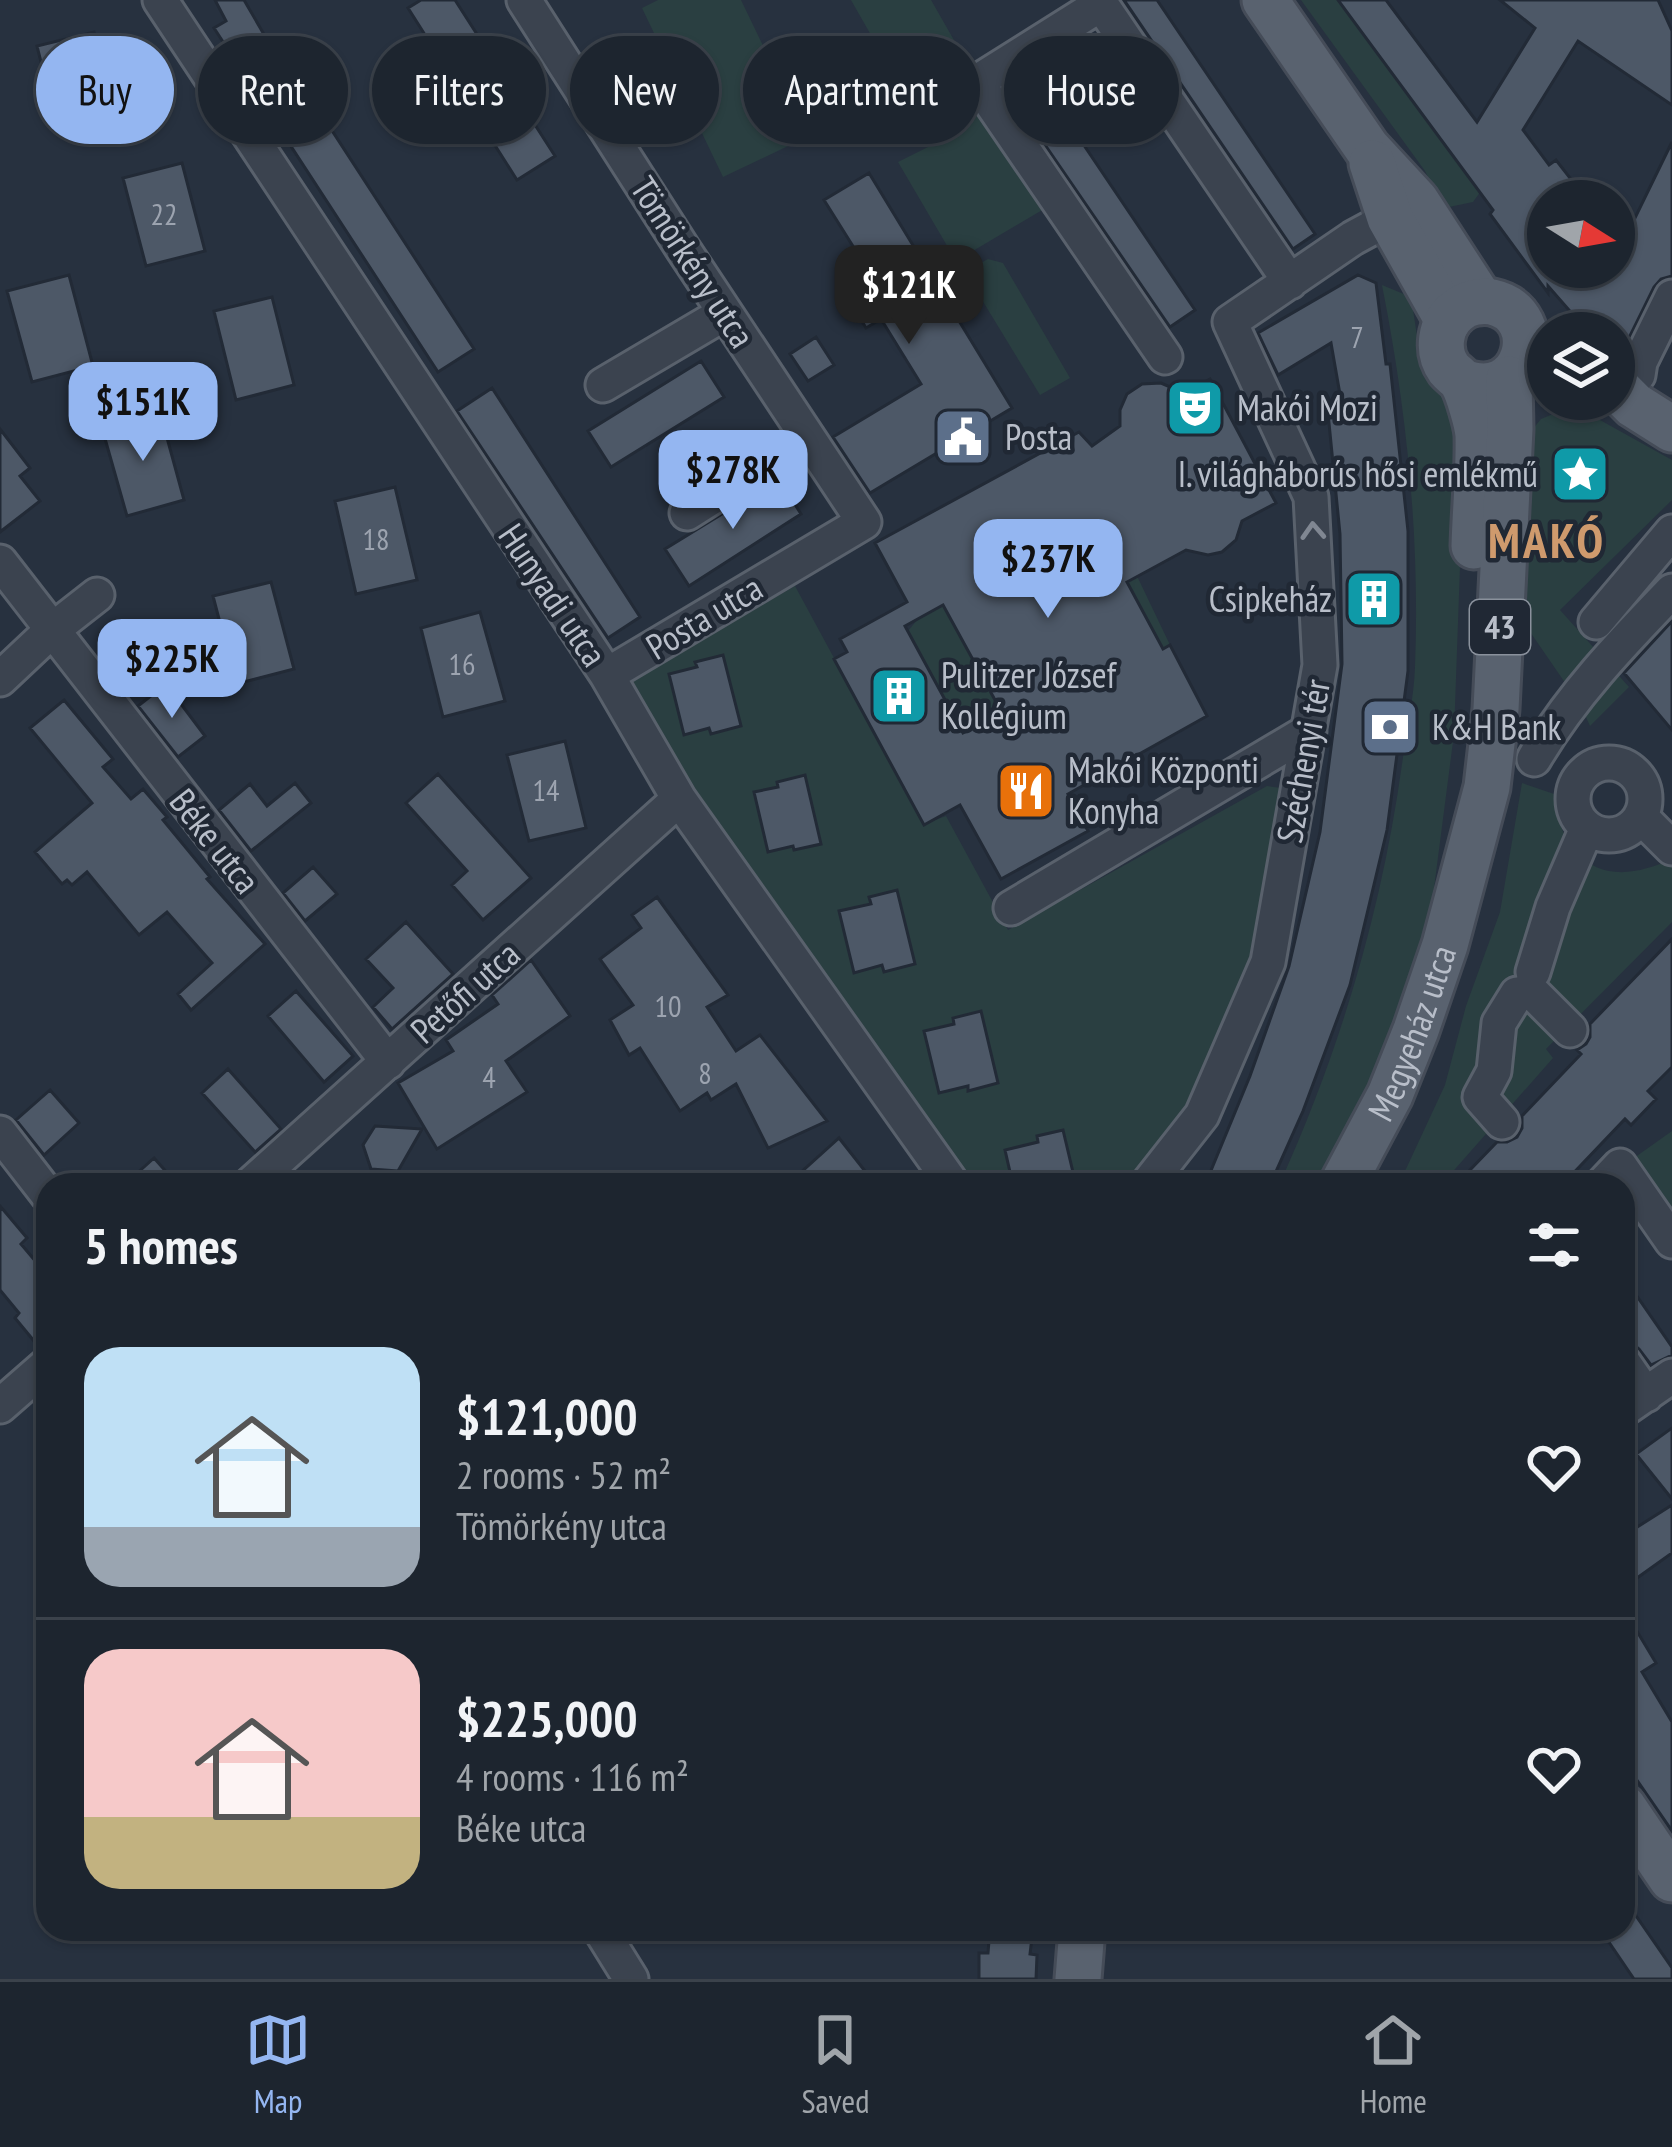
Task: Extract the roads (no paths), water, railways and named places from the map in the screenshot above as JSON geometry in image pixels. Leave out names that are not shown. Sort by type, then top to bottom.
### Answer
[{"type":"main road","name":"43","points":[[1265,0],[1367,148],[1416,201],[1464,311]]},
{"type":"main road","name":"43","points":[[1367,148],[1390,218],[1464,311]]},
{"type":"main road","name":"43","points":[[1464,871],[1478,430],[1461,381],[1444,360],[1442,333],[1464,311],[1506,308],[1527,351]]},
{"type":"main road","points":[[1461,381],[1485,387],[1527,356]]},
{"type":"main road","name":"43","points":[[1464,871],[1487,787],[1496,709],[1510,429],[1527,363]]},
{"type":"main road","points":[[1635,406],[1672,429]]},
{"type":"main road","name":"Megyeház utca","points":[[1348,1173],[1390,1095],[1416,1030],[1464,871]]},
{"type":"main road","points":[[1635,1825],[1672,1879]]},
{"type":"main road","points":[[1078,1979],[1081,1941]]},
{"type":"street","name":"Hunyadi utca","points":[[160,0],[607,675],[679,799],[944,1173]]},
{"type":"street","name":"Tömörkény utca","points":[[524,0],[864,522]]},
{"type":"street","points":[[1166,357],[977,82],[1101,4],[1290,282],[1390,218]]},
{"type":"street","name":"Széchenyi tér","points":[[1156,1173],[1202,1115],[1268,962],[1320,665],[1311,497],[1231,322],[1290,282]]},
{"type":"street","points":[[1635,375],[1672,297]]},
{"type":"street","points":[[603,385],[725,313]]},
{"type":"street","points":[[687,513],[807,436]]},
{"type":"street","name":"Posta utca","points":[[607,675],[864,522]]},
{"type":"street","points":[[1596,622],[1672,532]]},
{"type":"street","name":"Béke utca","points":[[0,562],[388,1061]]},
{"type":"street","points":[[1583,776],[1521,752],[1557,719],[1611,653],[1672,591]]},
{"type":"street","points":[[0,679],[97,595]]},
{"type":"street","points":[[1557,719],[1583,776],[1574,808],[1587,828],[1610,836],[1623,833],[1641,817],[1645,794],[1625,766],[1601,764],[1583,776]]},
{"type":"street","points":[[1011,908],[1309,731]]},
{"type":"street","name":"Petőfi utca","points":[[263,1173],[679,799]]},
{"type":"street","points":[[1641,817],[1672,848]]},
{"type":"street","points":[[1502,1121],[1480,1097],[1494,1070],[1499,1023],[1528,987],[1552,907],[1587,828]]},
{"type":"street","points":[[1528,987],[1570,1030]]},
{"type":"street","points":[[0,1133],[36,1180]]},
{"type":"street","points":[[1635,1188],[1672,1241]]},
{"type":"street","points":[[0,1406],[36,1374]]},
{"type":"street","points":[[608,1941],[632,1979]]},
{"type":"place","name":"Makói Mozi","points":[[1195,408]]},
{"type":"place","name":"Posta","points":[[963,437]]},
{"type":"place","name":"I. világháborús hősi emlékmű","points":[[1580,474]]},
{"type":"place","name":"Csipkeház","points":[[1374,599]]},
{"type":"place","name":"Pulitzer József Kollégium","points":[[899,696]]},
{"type":"place","name":"K&H Bank","points":[[1390,727]]},
{"type":"place","name":"Makói Központi Konyha","points":[[1026,791]]},
{"type":"district","name":"MAKÓ","points":[[1547,541]]}]
